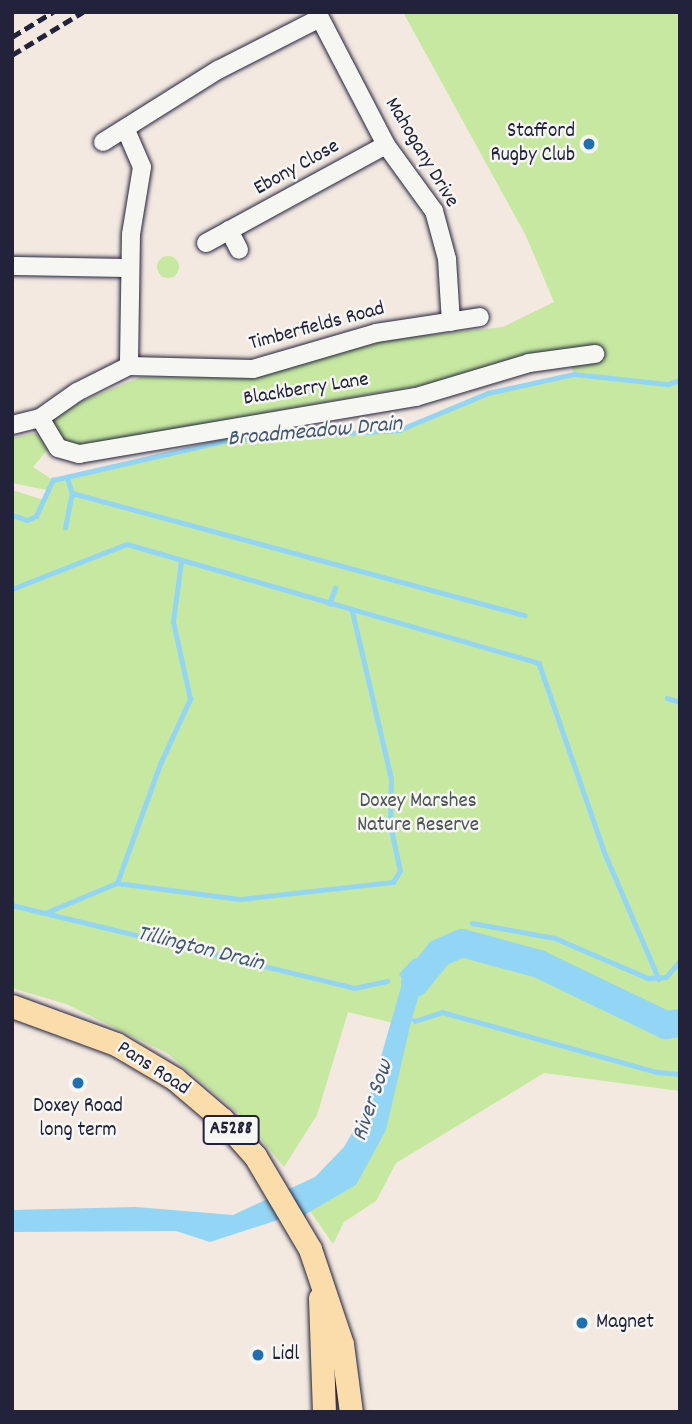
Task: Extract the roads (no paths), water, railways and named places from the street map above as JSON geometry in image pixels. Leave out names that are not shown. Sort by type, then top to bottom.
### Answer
[{"type":"main road","name":"Pans Road","points":[[12,1006],[116,1044],[175,1079],[222,1119],[275,1185],[310,1249],[342,1345],[351,1412]]},
{"type":"main road","name":"Pans Road","points":[[320,1285],[324,1412]]},
{"type":"street","name":"Mahogany Drive","points":[[103,142],[218,71],[319,15],[386,145],[434,211],[447,259],[451,321]]},
{"type":"street","points":[[126,130],[142,167],[130,268],[129,366]]},
{"type":"street","name":"Ebony Close","points":[[206,243],[386,145]]},
{"type":"street","points":[[229,230],[239,250]]},
{"type":"street","points":[[12,266],[130,268]]},
{"type":"street","name":"Timberfields Road","points":[[12,425],[40,418],[96,381],[129,366],[253,369],[376,333],[480,317]]},
{"type":"street","name":"Blackberry Lane","points":[[40,418],[58,448],[79,454],[318,410],[416,397],[529,363],[595,354]]},
{"type":"water","points":[[439,953],[436,975],[421,989],[412,1018],[419,1020],[411,1022],[386,1130],[356,1185],[306,1214],[306,1219],[284,1218],[210,1242],[176,1231],[12,1232],[12,1210],[136,1207],[233,1215],[315,1177],[344,1147],[366,1109],[403,980],[399,974],[413,959]]},
{"type":"waterway","name":"Broadmeadow Drain","points":[[12,515],[27,520],[36,516],[53,480],[228,440],[399,430],[488,393],[574,374],[668,384],[680,380]]},
{"type":"waterway","points":[[68,479],[72,493],[525,615]]},
{"type":"waterway","points":[[65,528],[72,493]]},
{"type":"waterway","points":[[12,589],[127,544],[539,663],[606,856],[659,979]]},
{"type":"waterway","points":[[45,913],[117,883],[160,764],[190,699],[173,622],[181,561]]},
{"type":"waterway","points":[[329,604],[335,588]]},
{"type":"waterway","points":[[117,883],[241,899],[393,882],[400,871],[390,825],[391,779],[352,611]]},
{"type":"waterway","points":[[667,698],[680,702]]},
{"type":"waterway","name":"Tillington Drain","points":[[12,905],[354,988],[387,981]]},
{"type":"waterway","points":[[472,923],[555,938],[648,978],[666,977],[680,961]]},
{"type":"waterway","name":"River Sow","points":[[415,983],[439,953],[462,943],[539,964],[666,1025],[680,1023]]},
{"type":"waterway","name":"Tillington Drain","points":[[415,1021],[442,1012],[657,1072],[680,1074]]},
{"type":"railway","points":[[12,37],[53,12]]},
{"type":"railway","points":[[12,55],[83,12]]},
{"type":"place","name":"Stafford Rugby Club","points":[[589,144]]},
{"type":"place","name":"Doxey Road long term","points":[[78,1083]]},
{"type":"place","name":"Magnet","points":[[582,1323]]},
{"type":"place","name":"Lidl","points":[[258,1355]]},
{"type":"park label","name":"Doxey Marshes Nature Reserve","points":[[418,814]]}]
